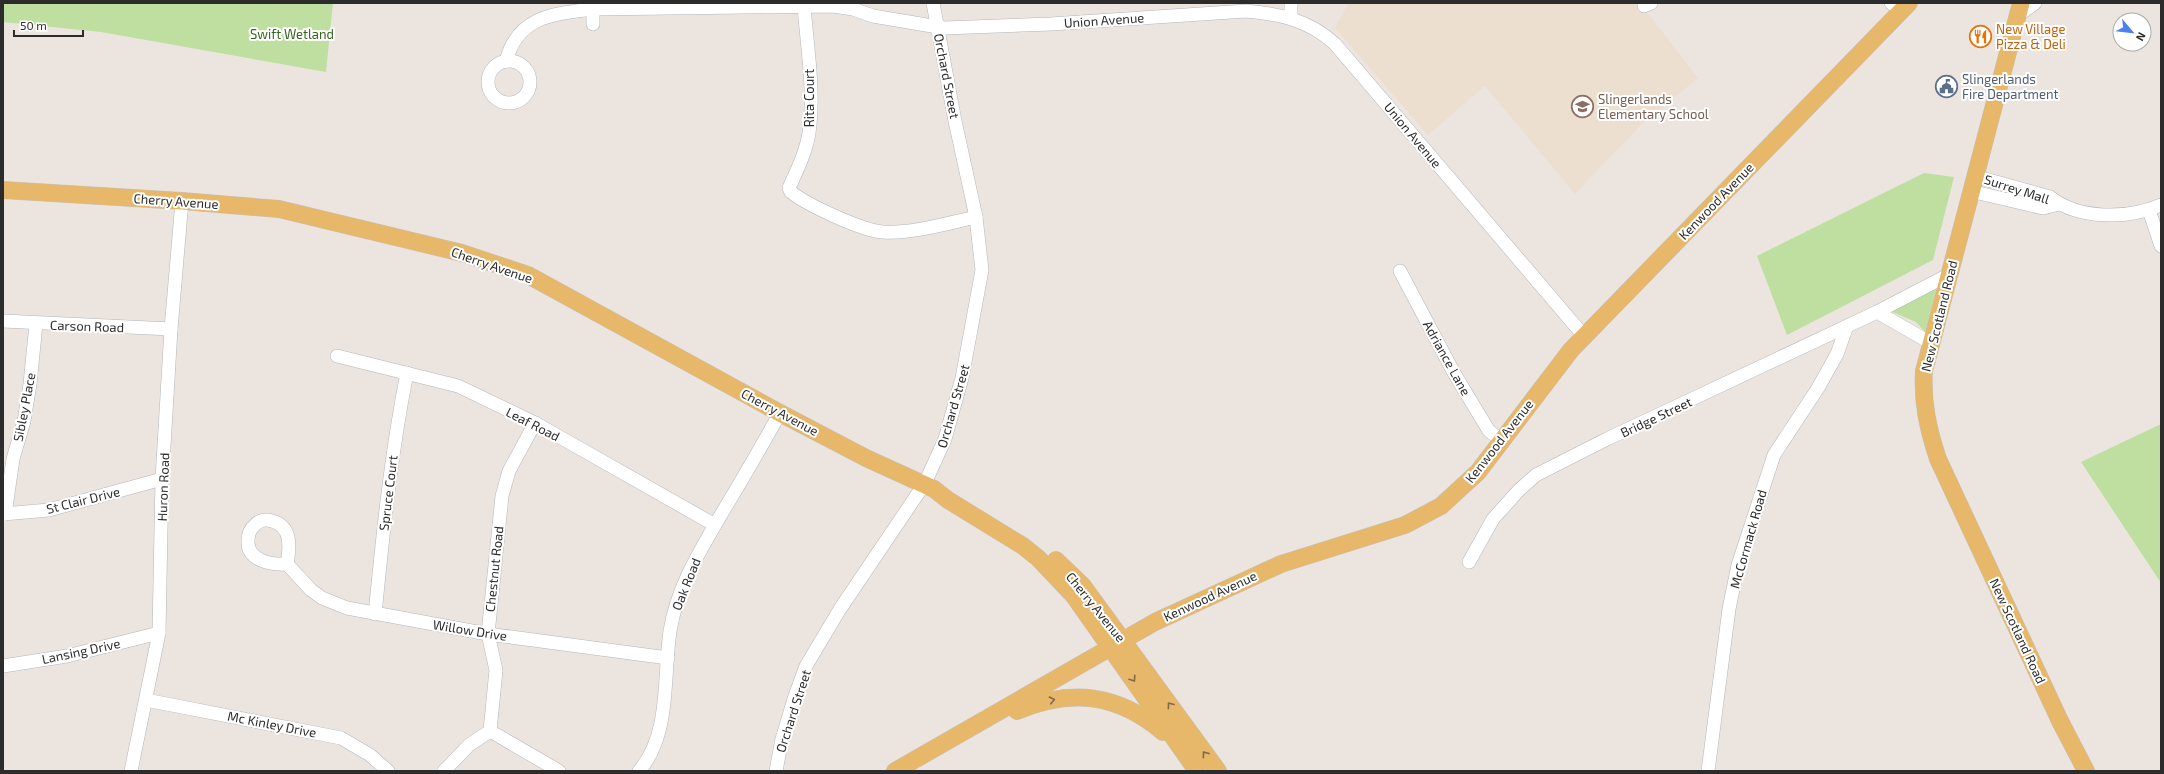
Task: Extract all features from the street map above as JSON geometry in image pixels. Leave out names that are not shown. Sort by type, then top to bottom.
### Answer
[{"type":"main road","name":"Kenwood Avenue","points":[[897,770],[1155,622],[1281,564],[1405,525],[1423,517],[1443,505],[1469,482],[1556,368],[1584,336],[1900,6]]},
{"type":"main road","name":"New Scotland Road","points":[[2020,7],[1972,183],[1950,274],[1931,343],[1924,371],[1923,391],[1930,435],[1938,459],[2060,721],[2086,771]]},
{"type":"main road","name":"Cherry Avenue","points":[[3,190],[182,201],[279,209],[325,219],[498,264],[551,286],[780,413],[866,458],[930,486],[948,500],[1007,534],[1038,558],[1117,644],[1193,736],[1218,771]]},
{"type":"main road","name":"Cherry Avenue","points":[[1117,644],[1181,749],[1197,771]]},
{"type":"main road","points":[[951,740],[1027,707],[1052,700],[1076,697],[1102,700],[1127,707],[1147,719],[1181,749]]},
{"type":"street","name":"Orchard Street","points":[[776,771],[782,738],[806,666],[840,609],[930,486],[962,378],[977,304],[982,270],[976,217],[955,121],[933,3]]},
{"type":"street","points":[[1291,3],[1291,17]]},
{"type":"street","points":[[2020,7],[2024,11],[2035,3]]},
{"type":"street","name":"Union Avenue","points":[[506,61],[510,45],[517,35],[538,20],[593,6],[833,6],[853,9],[873,16],[944,28],[1051,24],[1246,11],[1273,13],[1291,17],[1322,32],[1335,44],[1584,336]]},
{"type":"street","points":[[593,6],[593,24]]},
{"type":"street","name":"Rita Court","points":[[804,6],[810,78],[811,107],[809,133],[799,167],[789,188],[794,194],[827,212],[846,221],[881,232],[899,232],[976,217]]},
{"type":"street","name":"Surrey Mall","points":[[1972,183],[2043,208],[2059,204],[2100,215],[2125,216],[2149,210],[2161,205]]},
{"type":"street","name":"Huron Road","points":[[131,771],[159,633],[162,479],[171,329],[182,201]]},
{"type":"street","points":[[2149,210],[2161,246]]},
{"type":"street","name":"Adriance Lane","points":[[1400,271],[1454,373],[1489,431],[1501,440]]},
{"type":"street","name":"Bridge Street","points":[[1469,562],[1494,519],[1519,490],[1536,475],[1877,312],[1950,274]]},
{"type":"street","points":[[1877,312],[1931,343]]},
{"type":"street","name":"Carson Road","points":[[3,321],[36,324],[171,329]]},
{"type":"street","name":"Sibley Place","points":[[4,514],[14,459],[24,421],[29,392],[36,324]]},
{"type":"street","name":"McCormack Road","points":[[1708,771],[1729,609],[1740,557],[1774,456],[1818,388],[1837,354],[1847,326]]},
{"type":"street","name":"Leaf Road","points":[[337,356],[458,386],[535,423],[715,525]]},
{"type":"street","name":"Spruce Court","points":[[374,614],[385,506],[397,423],[408,373]]},
{"type":"street","name":"Oak Road","points":[[639,771],[646,763],[659,736],[670,632],[677,602],[690,567],[780,413]]},
{"type":"street","name":"Chestnut Road","points":[[490,731],[496,670],[488,634],[502,496],[509,471],[535,423]]},
{"type":"street","name":"St Clair Drive","points":[[4,514],[49,510],[162,479]]},
{"type":"street","name":"Willow Drive","points":[[287,564],[307,587],[322,598],[347,608],[488,634],[668,658]]},
{"type":"street","name":"Lansing Drive","points":[[3,666],[67,656],[159,633]]},
{"type":"street","name":"Mc Kinley Drive","points":[[146,700],[341,738],[370,755],[388,771]]},
{"type":"street","points":[[444,771],[469,745],[490,731],[559,771]]},
{"type":"shaded area","name":"Slingerlands Elementary School","points":[[1348,3],[1640,3],[1698,78],[1641,125],[1575,194],[1485,86],[1428,135],[1335,28]]},
{"type":"green space","name":"Swift Wetland","points":[[3,3],[333,3],[326,72],[101,32],[3,22]]},
{"type":"green space","points":[[1924,173],[1954,177],[1933,260],[1787,335],[1757,256]]},
{"type":"green space","points":[[1937,286],[1925,332],[1916,322],[1890,311]]},
{"type":"green space","points":[[2161,424],[2161,583],[2081,462]]},
{"type":"place","name":"New Village Pizza & Deli","points":[[1980,36]]},
{"type":"place","name":"Slingerlands Fire Department","points":[[1947,86]]},
{"type":"place","name":"Slingerlands Elementary School","points":[[1583,106]]}]
